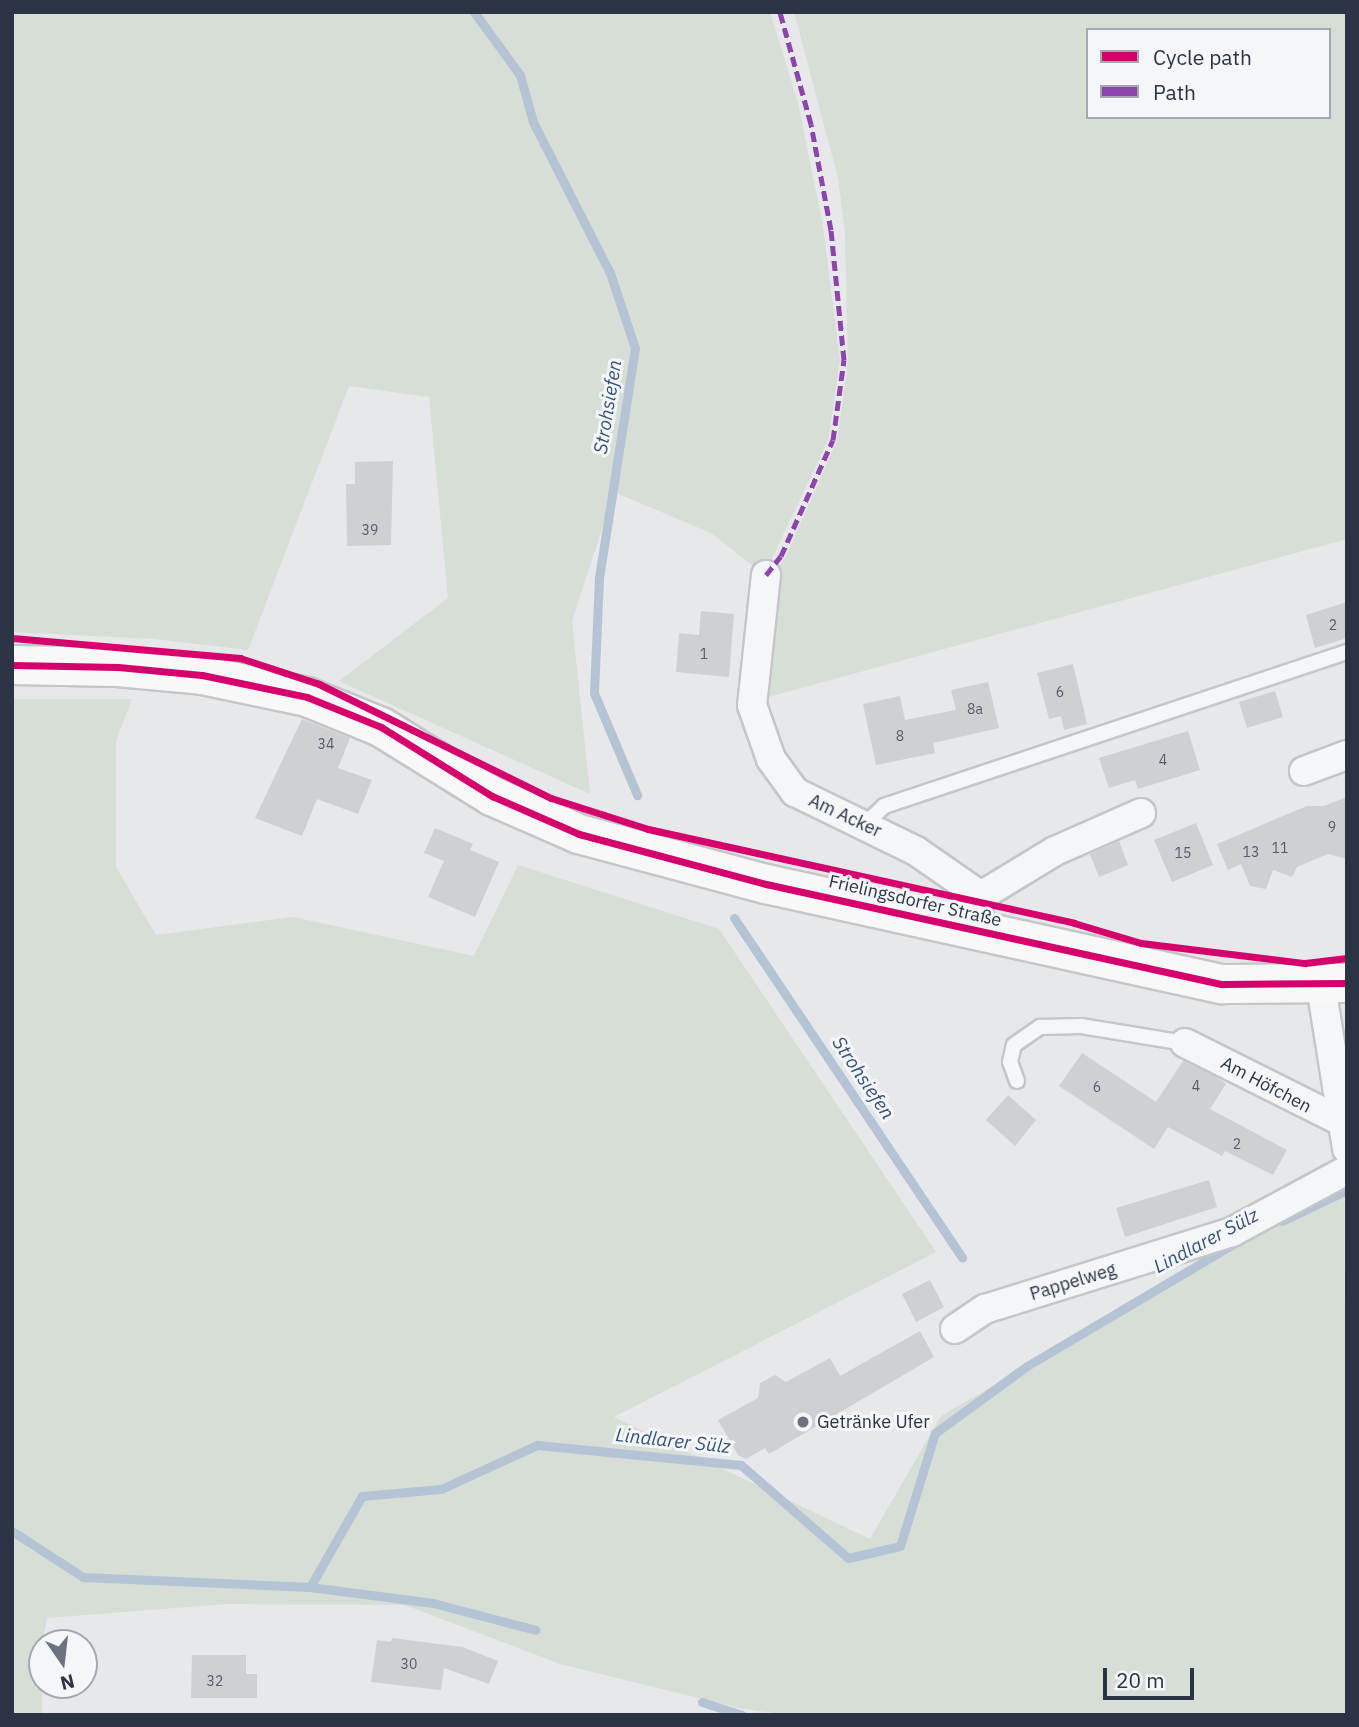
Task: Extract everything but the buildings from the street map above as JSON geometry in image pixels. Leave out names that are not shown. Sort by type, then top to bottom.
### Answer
[{"type":"main road","name":"Frielingsdorfer Straße","points":[[12,664],[118,667],[202,675],[307,697],[380,727],[492,796],[579,834],[662,859],[977,913],[1222,984],[1334,985]]},
{"type":"street","name":"Am Acker","points":[[766,575],[752,705],[771,759],[795,792],[916,851],[977,913]]},
{"type":"street","points":[[1304,771],[1347,755]]},
{"type":"street","points":[[977,913],[1055,851],[1141,813]]},
{"type":"street","points":[[1334,985],[1345,1133]]},
{"type":"street","name":"Am Höfchen","points":[[1185,1043],[1345,1133]]},
{"type":"street","name":"Pappelweg","points":[[955,1329],[985,1309],[1232,1232],[1347,1170]]},
{"type":"lane","points":[[865,824],[884,806],[1347,652]]},
{"type":"lane","points":[[1017,1081],[1010,1062],[1014,1045],[1040,1027],[1081,1026],[1185,1043]]},
{"type":"shaded area","points":[[12,12],[770,12],[798,103],[823,226],[840,360],[828,441],[764,575],[711,533],[614,492],[572,621],[590,794],[339,681],[448,598],[429,397],[349,386],[248,650],[154,639],[12,632]]},
{"type":"shaded area","points":[[794,12],[1347,12],[1347,539],[761,699],[772,576],[785,558],[837,441],[848,363],[845,232],[838,178]]},
{"type":"shaded area","points":[[12,699],[132,699],[116,741],[116,867],[156,935],[293,917],[474,956],[518,865],[719,929],[936,1252],[614,1417],[870,1539],[941,1416],[1344,1180],[1347,1715],[787,1715],[739,1708],[560,1664],[405,1605],[226,1604],[47,1618],[45,1629],[28,1629],[28,1699],[42,1699],[42,1714],[12,1715]]},
{"type":"waterway","name":"Strohsiefen","points":[[474,12],[520,75],[533,122],[610,273],[635,348],[599,578],[594,693],[637,795]]},
{"type":"waterway","name":"Strohsiefen","points":[[734,918],[962,1257]]},
{"type":"waterway","name":"Lindlarer Sülz","points":[[1282,1221],[1347,1190]]},
{"type":"waterway","name":"Lindlarer Sülz","points":[[12,1531],[83,1577],[310,1587],[362,1496],[441,1489],[537,1445],[741,1465],[848,1558],[900,1546],[935,1433],[1027,1366],[1232,1245]]},
{"type":"waterway","points":[[310,1587],[433,1603],[536,1630]]},
{"type":"waterway","points":[[702,1702],[742,1715]]},
{"type":"marked path","points":[[766,575],[781,556],[833,440],[844,360],[831,230],[811,124],[780,12]]},
{"type":"cycle path","points":[[12,638],[240,658],[319,684],[551,798],[648,829],[1074,923],[1141,943],[1305,963],[1347,958]]},
{"type":"cycle path","points":[[12,665],[118,667],[202,675],[307,697],[381,727],[492,796],[579,834],[766,884],[1222,984],[1347,983]]},
{"type":"place","name":"Getränke Ufer","points":[[803,1422]]}]
